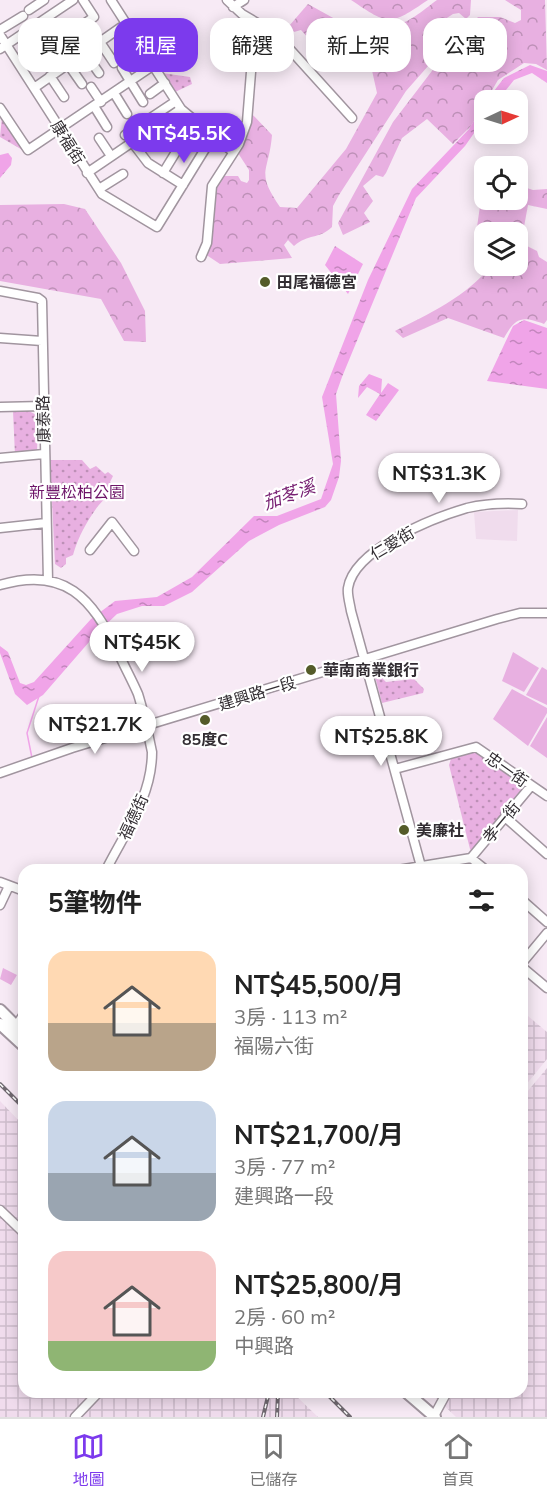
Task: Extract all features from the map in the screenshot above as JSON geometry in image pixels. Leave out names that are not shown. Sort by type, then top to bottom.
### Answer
[{"type":"main road","points":[[0,1010],[16,1031]]},
{"type":"main road","points":[[0,1024],[16,1031]]},
{"type":"main road","points":[[408,1398],[432,1417]]},
{"type":"main road","points":[[412,1398],[432,1417]]},
{"type":"street","points":[[0,30],[41,2],[48,18],[74,0]]},
{"type":"street","points":[[83,0],[93,18]]},
{"type":"street","points":[[111,0],[123,18]]},
{"type":"street","points":[[230,3],[244,0]]},
{"type":"street","points":[[230,3],[250,18]]},
{"type":"street","name":"康福街","points":[[0,35],[3,47],[34,88],[102,194],[157,227],[183,185]]},
{"type":"street","points":[[3,47],[18,37]]},
{"type":"street","points":[[102,45],[131,81],[143,102]]},
{"type":"street","points":[[294,54],[352,118]]},
{"type":"street","points":[[34,88],[56,72]]},
{"type":"street","points":[[72,72],[87,85],[107,127]]},
{"type":"street","points":[[0,108],[28,150],[144,72]]},
{"type":"street","points":[[158,72],[182,109],[233,152]]},
{"type":"street","points":[[201,257],[207,243],[212,186],[244,135],[251,72]]},
{"type":"street","points":[[50,76],[64,97]]},
{"type":"street","points":[[150,94],[165,83]]},
{"type":"street","points":[[114,93],[127,114]]},
{"type":"street","points":[[87,173],[111,156],[129,138],[176,101]]},
{"type":"street","points":[[129,138],[182,109]]},
{"type":"street","points":[[129,138],[148,164],[183,185],[213,136]]},
{"type":"street","points":[[99,138],[111,156]]},
{"type":"street","points":[[163,173],[182,142]]},
{"type":"street","points":[[99,189],[123,174]]},
{"type":"street","name":"康泰路","points":[[0,291],[38,298],[42,301],[48,581]]},
{"type":"street","points":[[0,338],[42,341]]},
{"type":"street","points":[[0,407],[43,406]]},
{"type":"street","points":[[0,458],[44,453]]},
{"type":"street","name":"仁愛街","points":[[421,864],[351,611],[348,589],[356,569],[363,561],[400,537],[458,511],[481,505],[522,504]]},
{"type":"street","points":[[90,550],[112,522],[134,551]]},
{"type":"street","points":[[0,528],[46,523]]},
{"type":"street","points":[[0,585],[48,581]]},
{"type":"street","name":"福德街","points":[[48,581],[66,586],[77,593],[93,608],[108,632],[137,691],[152,752],[146,789],[134,819],[109,864]]},
{"type":"street","name":"建興路一段","points":[[0,773],[146,726],[520,613],[547,613]]},
{"type":"street","name":"忠一街","points":[[395,769],[476,747],[547,796]]},
{"type":"street","name":"孝一街","points":[[471,858],[531,786]]},
{"type":"street","points":[[505,817],[547,854]]},
{"type":"street","points":[[442,864],[471,858],[478,864]]},
{"type":"street","points":[[0,882],[18,889]]},
{"type":"street","points":[[0,905],[9,886]]},
{"type":"street","points":[[528,905],[547,922]]},
{"type":"street","points":[[528,957],[547,933]]},
{"type":"street","points":[[528,971],[547,988]]},
{"type":"street","points":[[0,1210],[18,1227]]},
{"type":"street","points":[[75,1417],[93,1398]]},
{"type":"street","points":[[432,1417],[443,1398]]},
{"type":"shaded area","points":[[518,510],[517,541],[476,539],[474,512]]},
{"type":"shaded area","points":[[528,1016],[547,1032],[547,1059],[528,1082]]},
{"type":"shaded area","points":[[547,1068],[547,1417],[456,1417],[436,1398],[528,1398],[528,1091]]},
{"type":"shaded area","points":[[0,1101],[18,1120],[18,1398],[298,1398],[318,1417],[0,1417]]},
{"type":"green space","points":[[351,0],[428,0],[397,18],[382,18]]},
{"type":"green space","points":[[437,0],[471,0],[470,15],[467,18],[459,13],[447,18],[423,18],[423,72],[406,91],[339,195],[333,206],[332,227],[294,246],[288,240],[284,245],[292,258],[220,264],[205,254],[213,231],[215,190],[224,176],[238,176],[241,181],[247,183],[249,180],[249,170],[238,153],[248,132],[252,114],[272,135],[266,178],[272,195],[280,207],[297,208],[346,149],[377,93],[372,72],[411,72],[412,18]]},
{"type":"green space","points":[[505,0],[545,0],[547,70],[536,64],[524,63],[498,80],[492,90],[474,90],[474,121],[453,144],[427,119],[402,138],[383,177],[376,175],[363,186],[373,201],[364,213],[370,222],[343,235],[338,223],[393,122],[431,72],[507,72],[507,20],[515,23],[521,20],[521,10]]},
{"type":"green space","points":[[308,4],[333,18],[306,18],[306,36],[301,30],[294,32],[294,20]]},
{"type":"green space","points":[[478,17],[502,18],[477,18]]},
{"type":"green space","points":[[162,73],[190,77],[192,84],[173,93]]},
{"type":"green space","points":[[2,116],[26,152],[0,137]]},
{"type":"green space","points":[[528,188],[547,189],[547,209],[528,205]]},
{"type":"green space","points":[[64,204],[85,209],[121,263],[145,311],[146,342],[124,341],[101,299],[0,281],[0,205]]},
{"type":"green space","points":[[479,210],[527,210],[525,222],[478,222]]},
{"type":"green space","points":[[528,246],[537,251],[539,257],[547,262],[547,320],[544,324],[525,319],[520,320],[512,326],[504,338],[448,318],[403,338],[395,331],[433,311],[482,276],[528,276]]},
{"type":"green space","points":[[13,411],[29,411],[38,416],[37,452],[15,455]]},
{"type":"green space","name":"新豐松柏公園","points":[[50,460],[82,460],[90,469],[96,466],[105,474],[108,472],[113,476],[110,482],[113,486],[111,492],[90,517],[73,555],[66,558],[66,564],[61,568],[55,564]]},
{"type":"green space","points":[[513,652],[539,668],[524,692],[502,681]]},
{"type":"green space","points":[[374,662],[380,676],[386,682],[414,679],[424,689],[423,693],[382,703],[372,665]]},
{"type":"green space","points":[[542,667],[547,670],[547,705],[526,695]]},
{"type":"green space","points":[[512,689],[547,708],[547,713],[528,746],[493,719]]},
{"type":"green space","points":[[547,717],[547,758],[530,746]]},
{"type":"green space","points":[[477,753],[525,788],[472,852],[449,765],[451,759]]},
{"type":"green space","points":[[3,968],[17,975],[11,985],[0,979]]},
{"type":"water","points":[[530,65],[547,71],[547,83],[532,73],[514,80],[506,90],[495,90],[504,78]]},
{"type":"water","name":"茄苳溪","points":[[474,121],[474,133],[465,146],[416,198],[342,377],[336,394],[341,461],[339,477],[331,500],[325,507],[279,525],[249,541],[192,592],[164,606],[142,606],[117,614],[96,634],[43,695],[27,705],[15,694],[0,653],[0,646],[8,652],[20,683],[26,685],[34,682],[91,619],[115,601],[157,597],[192,577],[254,516],[277,516],[321,499],[333,464],[322,397],[368,280],[412,189],[469,129]]},
{"type":"water","points":[[8,153],[12,158],[11,165],[0,178],[0,155]]},
{"type":"water","points":[[335,246],[363,264],[348,294],[325,265]]},
{"type":"water","points":[[524,320],[547,328],[547,389],[487,381],[513,326]]},
{"type":"water","points":[[369,374],[382,379],[381,393],[388,383],[399,390],[376,421],[366,415],[380,394],[367,387],[358,398],[359,386]]},
{"type":"waterway","points":[[32,758],[27,733],[39,696]]},
{"type":"railway","points":[[0,1084],[18,1102]]},
{"type":"railway","points":[[263,1417],[268,1398]]},
{"type":"railway","points":[[277,1417],[278,1398]]},
{"type":"railway","points":[[331,1398],[350,1417]]},
{"type":"place","name":"田尾福德宮","points":[[265,282]]},
{"type":"place","name":"華南商業銀行","points":[[311,670]]},
{"type":"place","name":"85度C","points":[[205,720]]},
{"type":"place","name":"美廉社","points":[[404,830]]}]
